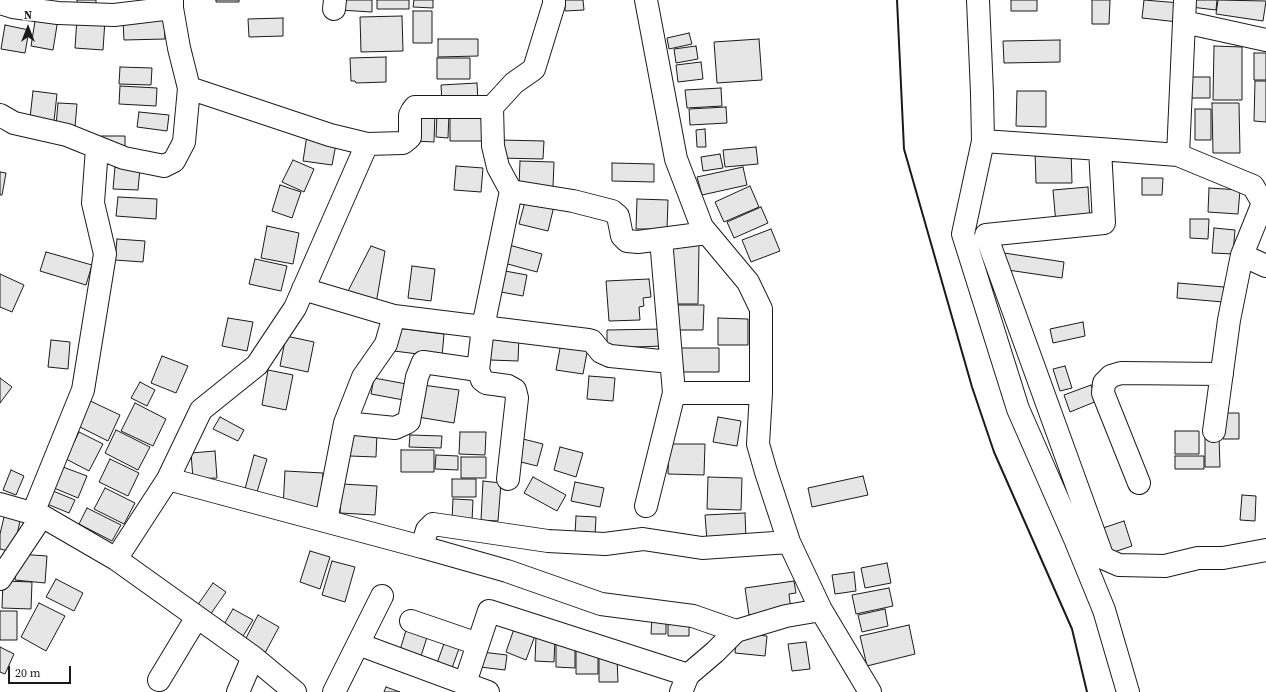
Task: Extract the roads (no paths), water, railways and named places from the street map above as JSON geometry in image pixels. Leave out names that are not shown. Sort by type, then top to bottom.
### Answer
[{"type":"street","points":[[508,479],[517,398],[515,390],[508,386],[486,383],[482,380],[478,370],[483,327],[511,191],[498,167],[493,146],[492,107],[514,84],[534,69],[554,0]]},
{"type":"street","points":[[646,0],[676,159],[702,227],[748,282],[761,309],[761,393],[758,444],[766,472],[789,542],[821,610],[870,692]]},
{"type":"street","points":[[978,0],[983,141],[964,234],[1018,410],[1075,539],[1104,610],[1128,692]]},
{"type":"street","points":[[1178,156],[1185,0]]},
{"type":"street","points":[[0,3],[13,7],[58,13],[114,15],[172,4],[179,48],[189,88],[184,142],[174,161],[164,166],[124,158],[67,135],[14,123],[0,115]]},
{"type":"street","points":[[1184,22],[1266,40]]},
{"type":"street","points":[[189,88],[330,135],[367,144],[403,143],[408,140],[410,137],[410,115],[415,107],[492,107]]},
{"type":"street","points":[[983,141],[1100,148],[1178,156],[1253,186],[1265,204],[1242,255],[1229,320],[1214,431]]},
{"type":"street","points":[[116,559],[168,479],[201,410],[256,365],[296,308],[367,144]]},
{"type":"street","points":[[0,578],[37,514],[83,390],[105,254],[93,203],[97,148]]},
{"type":"street","points":[[1100,148],[1104,223],[986,235],[1103,558],[1119,565],[1165,566],[1198,558],[1223,558],[1266,550]]},
{"type":"street","points":[[511,191],[573,201],[612,211],[618,216],[622,236],[627,241],[638,242],[707,233]]},
{"type":"street","points":[[646,506],[674,393],[661,239]]},
{"type":"street","points":[[1242,255],[1266,266]]},
{"type":"street","points":[[304,289],[394,316],[588,340],[592,341],[600,352],[610,356],[671,362]]},
{"type":"street","points":[[326,521],[345,423],[363,377],[386,344],[394,316]]},
{"type":"street","points":[[345,423],[395,428],[409,421],[417,377],[423,362],[478,370]]},
{"type":"street","points":[[1139,483],[1103,394],[1104,383],[1111,376],[1121,373],[1222,374]]},
{"type":"street","points":[[674,393],[761,393]]},
{"type":"street","points":[[168,479],[507,571],[600,604],[693,616],[736,631]]},
{"type":"street","points":[[0,504],[37,514],[116,559],[252,657],[295,692]]},
{"type":"street","points":[[422,547],[427,530],[433,524],[548,541],[605,544],[643,538],[702,548],[789,542]]},
{"type":"street","points":[[334,692],[382,596]]},
{"type":"street","points":[[465,683],[489,611],[685,684],[736,631],[786,616],[821,610]]},
{"type":"street","points":[[159,680],[197,617]]},
{"type":"street","points":[[411,621],[478,644]]},
{"type":"street","points":[[358,644],[488,692]]},
{"type":"street","points":[[238,692],[252,657]]}]
